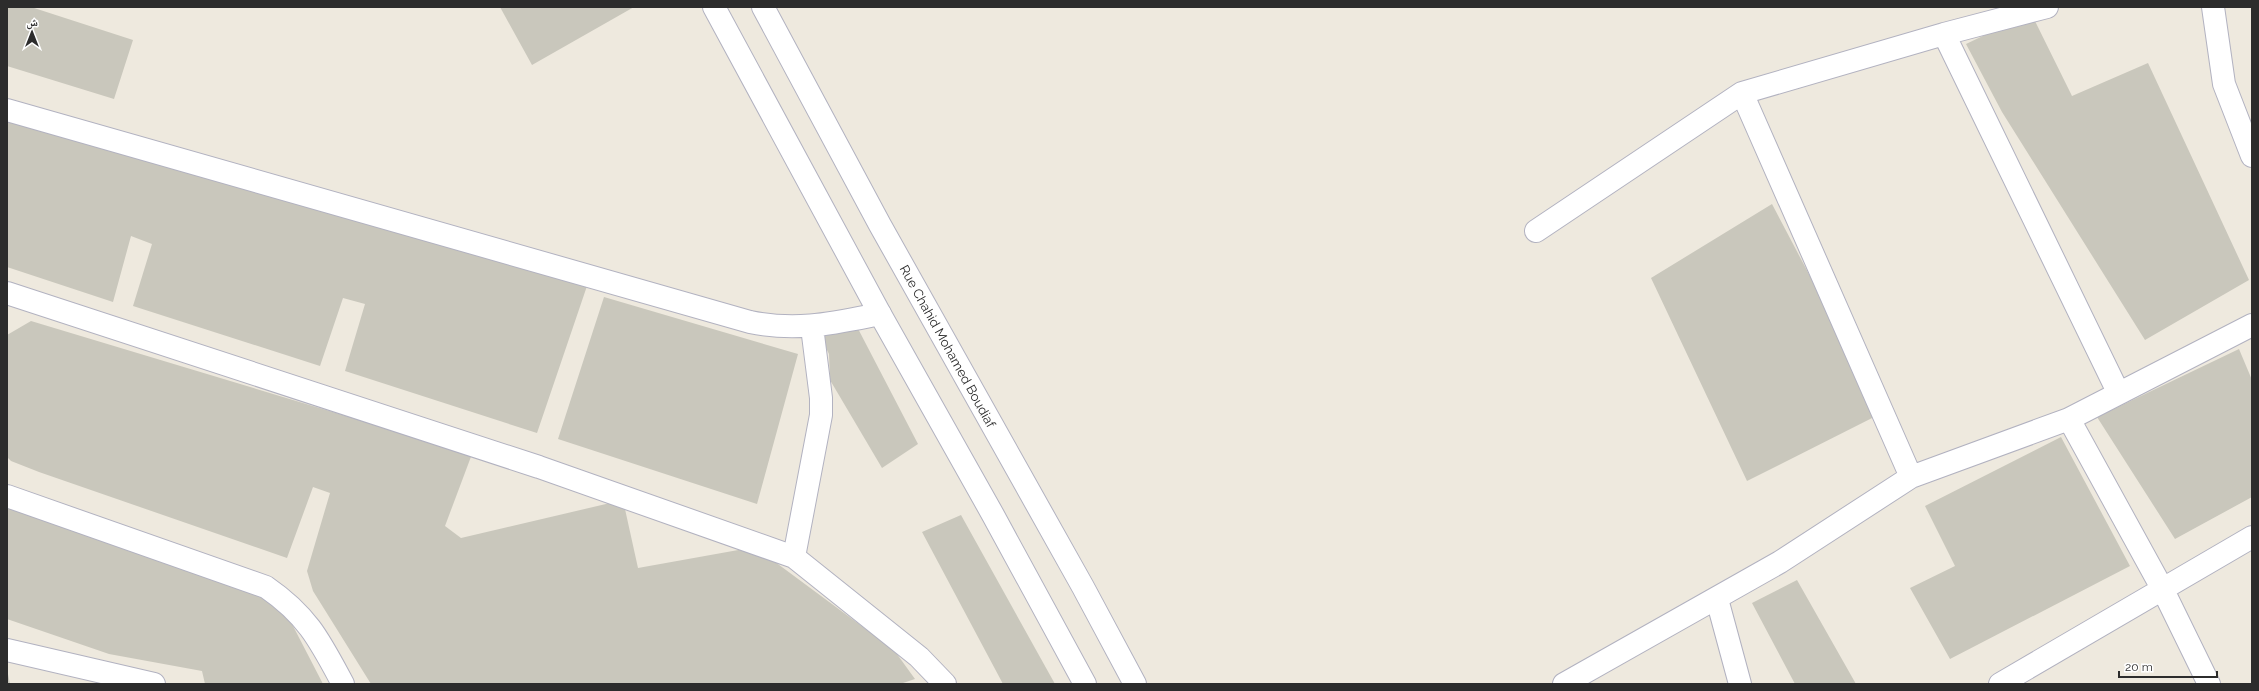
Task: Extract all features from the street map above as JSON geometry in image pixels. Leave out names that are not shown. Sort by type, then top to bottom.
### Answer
[{"type":"street","points":[[714,7],[880,314],[993,515],[1085,684]]},
{"type":"street","name":"Rue Chahid Mohamed Boudiaf","points":[[763,7],[880,225],[1083,587],[1135,684]]},
{"type":"street","points":[[1536,231],[1742,93],[1944,34],[2047,7]]},
{"type":"street","points":[[2213,7],[2224,84],[2252,156]]},
{"type":"street","points":[[1944,34],[2118,392]]},
{"type":"street","points":[[1742,93],[1911,477]]},
{"type":"street","points":[[7,110],[750,322],[773,327],[812,327],[880,314]]},
{"type":"street","points":[[7,293],[539,466],[794,557],[919,657],[945,684]]},
{"type":"street","points":[[1564,684],[1717,599],[1780,562],[1911,477],[2069,418],[2118,392],[2252,326]]},
{"type":"street","points":[[794,557],[821,415],[821,398],[812,327]]},
{"type":"street","points":[[2069,418],[2163,590],[2209,684]]},
{"type":"street","points":[[7,496],[266,587],[289,602],[320,639],[343,684]]},
{"type":"street","points":[[2000,684],[2252,537]]},
{"type":"street","points":[[1717,599],[1740,684]]},
{"type":"street","points":[[7,650],[154,684]]},
{"type":"building","points":[[7,7],[31,7],[133,40],[114,99],[7,66]]},
{"type":"building","points":[[500,7],[634,7],[532,65]]},
{"type":"building","points":[[2031,13],[2072,96],[2148,63],[2249,280],[2145,340],[2002,112],[1966,44]]},
{"type":"building","points":[[7,119],[587,286],[537,433],[345,371],[365,304],[343,298],[320,366],[133,306],[152,244],[131,236],[113,302],[7,267]]},
{"type":"building","points":[[1772,204],[1882,413],[1747,481],[1651,278]]},
{"type":"building","points":[[604,297],[798,354],[757,504],[558,439]]},
{"type":"building","points":[[31,321],[472,454],[445,526],[461,538],[623,500],[638,568],[755,547],[894,650],[915,679],[900,684],[371,684],[313,591],[307,571],[330,493],[313,487],[287,558],[39,472],[11,461],[7,457],[7,335]]},
{"type":"building","points":[[854,321],[918,444],[882,468],[830,380],[829,354],[821,338]]},
{"type":"building","points":[[2239,349],[2252,380],[2252,497],[2175,539],[2097,417]]},
{"type":"building","points":[[2061,437],[2130,566],[1950,659],[1910,588],[1955,566],[1925,506]]},
{"type":"building","points":[[7,505],[277,595],[323,684],[205,684],[202,671],[109,654],[7,619]]},
{"type":"building","points":[[961,515],[1055,684],[1003,684],[922,532]]},
{"type":"building","points":[[1797,580],[1856,684],[1795,684],[1752,603]]},
{"type":"building","points":[[8,674],[10,684],[7,684]]}]
